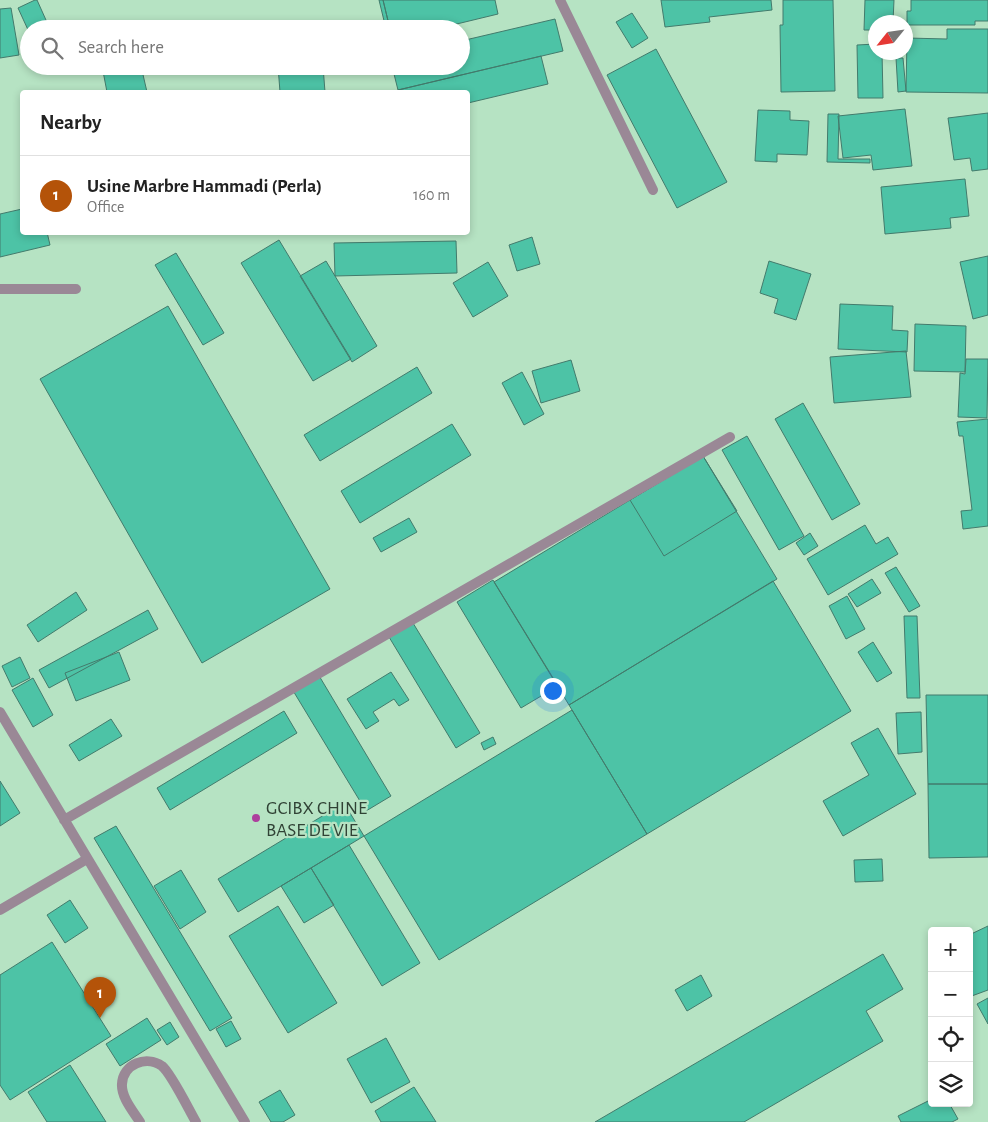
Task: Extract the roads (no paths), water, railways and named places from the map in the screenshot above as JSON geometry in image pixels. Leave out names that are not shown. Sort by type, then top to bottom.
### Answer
[{"type":"street","points":[[560,0],[653,190]]},
{"type":"street","points":[[0,289],[76,290]]},
{"type":"street","points":[[64,820],[730,436]]},
{"type":"street","points":[[0,712],[245,1122]]},
{"type":"street","points":[[0,910],[87,859]]},
{"type":"street","points":[[140,1122],[124,1096],[122,1085],[125,1074],[132,1065],[142,1061],[154,1062],[164,1068],[196,1122]]},
{"type":"place","name":"GCIBX CHINE BASE DE VIE","points":[[256,818]]},
{"type":"place","name":"Usine Marbre Hammadi (Perla)","points":[[100,1018]]}]
